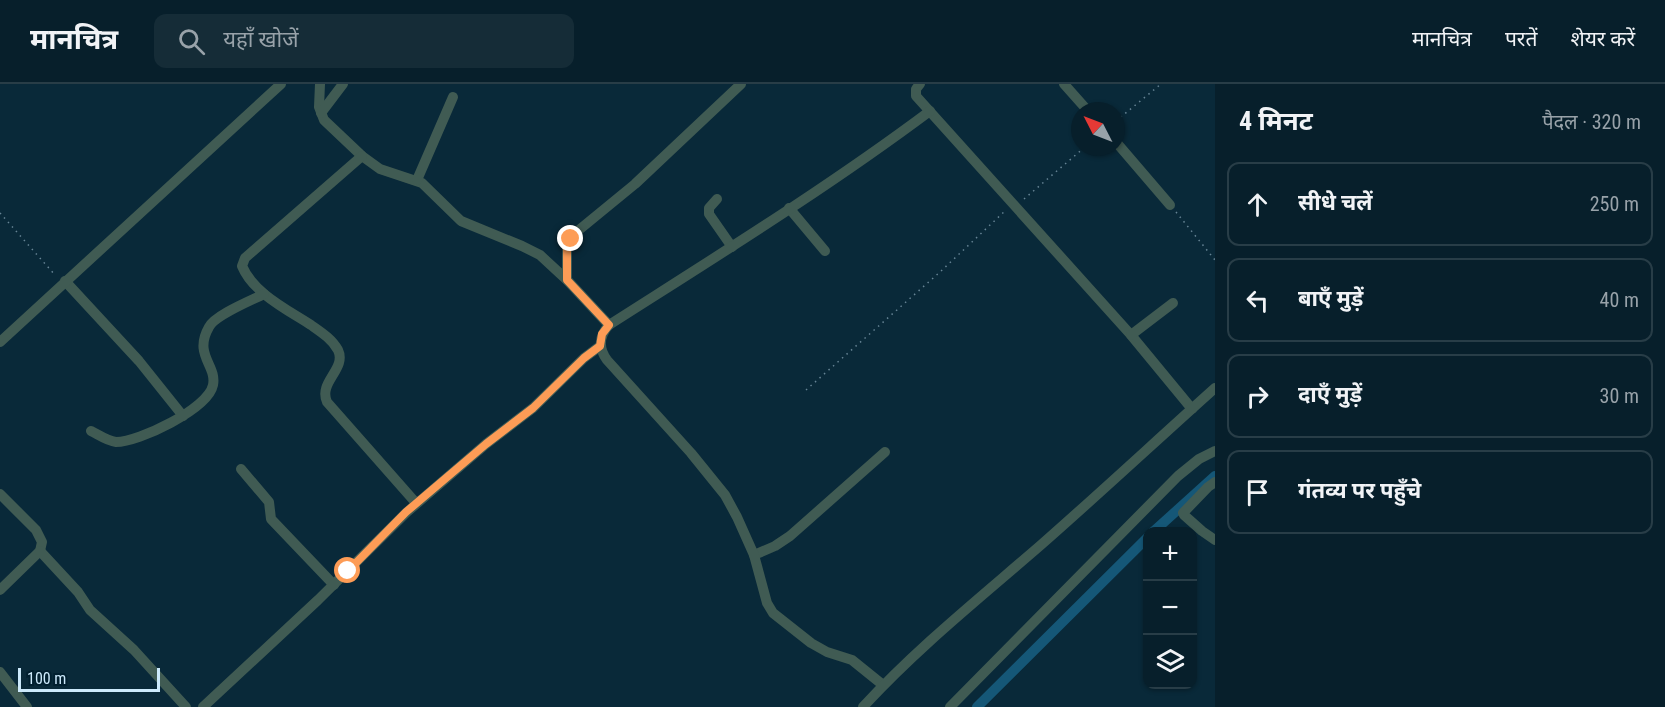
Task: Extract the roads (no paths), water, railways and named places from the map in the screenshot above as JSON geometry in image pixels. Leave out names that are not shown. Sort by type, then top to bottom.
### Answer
[{"type":"street","points":[[0,342],[281,84]]},
{"type":"street","points":[[320,84],[318,100],[324,120],[362,156],[380,169],[417,180],[461,221],[540,255],[609,325]]},
{"type":"street","points":[[321,113],[343,84]]},
{"type":"street","points":[[567,280],[567,247],[574,234],[635,184],[741,84]]},
{"type":"street","points":[[920,84],[916,89],[916,96],[1131,335],[1192,409]]},
{"type":"street","points":[[1064,84],[1080,102]]},
{"type":"street","points":[[417,180],[453,97]]},
{"type":"street","points":[[884,685],[858,663],[819,648],[777,618],[767,603],[754,555],[734,511],[718,485],[607,360],[600,346],[602,334],[609,325],[866,159],[930,111]]},
{"type":"street","points":[[1125,152],[1170,205]]},
{"type":"street","points":[[362,156],[242,262],[244,271],[264,294],[324,334],[334,344],[340,356],[339,363],[325,388],[324,394],[327,402],[416,503]]},
{"type":"street","points":[[717,200],[709,208],[709,214],[732,247]]},
{"type":"street","points":[[789,208],[825,251]]},
{"type":"street","points":[[65,281],[139,360],[183,416]]},
{"type":"street","points":[[91,431],[110,441],[122,441],[156,430],[183,416],[204,400],[212,388],[214,378],[203,350],[206,334],[212,322],[264,294]]},
{"type":"street","points":[[1131,335],[1173,303]]},
{"type":"street","points":[[203,707],[333,585],[416,503],[533,408],[584,358],[600,346]]},
{"type":"street","points":[[863,707],[946,627],[1067,522],[1215,388]]},
{"type":"street","points":[[950,707],[1178,476],[1199,459],[1215,451]]},
{"type":"street","points":[[754,555],[775,546],[790,536],[885,452]]},
{"type":"street","points":[[241,469],[269,502],[271,519],[333,585]]},
{"type":"street","points":[[1215,482],[1183,513],[1215,540]]},
{"type":"street","points":[[0,494],[39,534],[42,542],[40,551],[0,590]]},
{"type":"street","points":[[40,551],[78,592],[90,610],[134,650],[186,707]]},
{"type":"street","points":[[0,672],[27,707]]},
{"type":"waterway","points":[[1159,527],[1215,476]]},
{"type":"waterway","points":[[977,707],[1143,542]]}]
